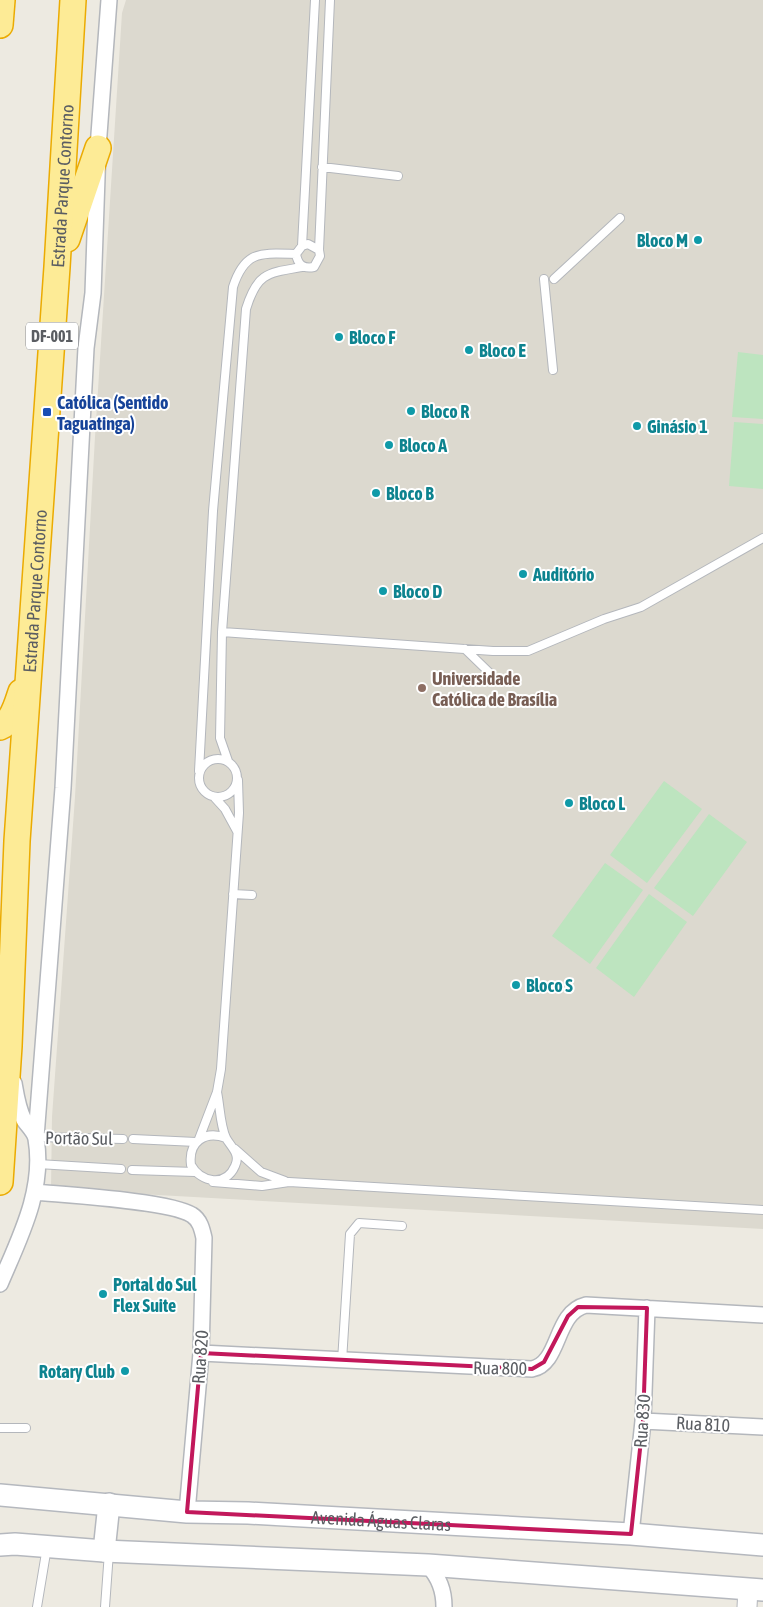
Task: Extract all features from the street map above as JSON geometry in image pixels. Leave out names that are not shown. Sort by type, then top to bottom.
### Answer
[{"type":"highway","points":[[0,25],[2,0]]},
{"type":"highway","name":"Estrada Parque Contorno","points":[[0,1182],[9,1046],[17,841],[27,673],[57,267],[73,0]]},
{"type":"highway","points":[[57,267],[98,148]]},
{"type":"highway","points":[[0,727],[14,713],[27,673]]},
{"type":"highway","points":[[0,817],[17,841]]},
{"type":"main road","name":"Avenida Águas Claras","points":[[0,1494],[187,1512],[248,1513],[631,1534],[763,1545]]},
{"type":"main road","points":[[106,1551],[109,1504]]},
{"type":"main road","points":[[0,1545],[428,1566],[752,1596]]},
{"type":"street","points":[[0,1284],[35,1192],[38,1164],[36,1137],[63,788],[86,358],[93,293],[98,148],[109,0]]},
{"type":"street","points":[[9,1046],[17,1101],[23,1119],[36,1137]]},
{"type":"street","name":"Rua 820","points":[[35,1192],[169,1207],[192,1215],[198,1221],[204,1238],[202,1353],[187,1512]]},
{"type":"street","name":"Rua 800","points":[[202,1353],[532,1370],[544,1362],[568,1316],[578,1307],[586,1305],[763,1315]]},
{"type":"street","name":"Rua 830","points":[[631,1534],[643,1421],[647,1308]]},
{"type":"street","name":"Rua 810","points":[[643,1421],[763,1427]]},
{"type":"street","points":[[428,1566],[438,1578],[444,1597],[444,1607]]},
{"type":"lane","points":[[302,267],[297,262],[296,254],[302,246],[315,0]]},
{"type":"lane","points":[[226,1138],[217,1092],[238,833],[238,780],[236,769],[228,761],[220,738],[222,632],[246,309],[252,289],[257,281],[272,273],[302,267],[314,267],[320,256],[330,0]]},
{"type":"lane","points":[[322,167],[398,176]]},
{"type":"lane","points":[[554,279],[620,218]]},
{"type":"lane","points":[[302,246],[308,244],[319,250]]},
{"type":"lane","points":[[238,833],[225,810],[215,798],[204,793],[199,783],[213,511],[233,287],[239,270],[253,256],[296,254]]},
{"type":"lane","points":[[544,279],[553,370]]},
{"type":"lane","points":[[222,632],[465,649],[528,651],[604,619],[641,608],[763,538]]},
{"type":"lane","points":[[465,649],[498,681]]},
{"type":"lane","points":[[199,771],[206,762],[217,758],[228,761]]},
{"type":"lane","points":[[215,798],[226,796],[234,790],[238,780]]},
{"type":"lane","points":[[233,894],[252,895]]},
{"type":"lane","points":[[194,1172],[190,1156],[217,1092]]},
{"type":"lane","points":[[198,1140],[208,1135],[217,1134],[226,1138],[235,1149],[261,1172],[289,1182]]},
{"type":"lane","name":"Portão Sul","points":[[36,1137],[123,1139]]},
{"type":"lane","name":"Portão Sul","points":[[134,1139],[198,1140]]},
{"type":"lane","points":[[213,1182],[228,1177],[236,1164],[235,1149]]},
{"type":"lane","name":"Portão Sul","points":[[38,1164],[121,1169]]},
{"type":"lane","points":[[132,1170],[194,1172],[203,1179],[213,1182],[262,1186],[289,1182],[763,1210]]},
{"type":"lane","points":[[342,1361],[350,1234],[353,1227],[359,1222],[402,1226]]},
{"type":"lane","points":[[0,1428],[26,1428]]},
{"type":"lane","points":[[37,1607],[47,1547]]},
{"type":"lane","points":[[106,1551],[106,1607]]},
{"type":"highlighted area","points":[[578,1307],[647,1308],[643,1421],[631,1534],[187,1512],[201,1353],[532,1369],[544,1362],[568,1316]]},
{"type":"shaded area","name":"Universidade Católica de Brasília","points":[[126,0],[763,0],[763,1229],[51,1189],[52,1117],[75,797],[95,437],[122,13]]},
{"type":"green space","points":[[738,352],[763,355],[763,419],[732,417]]},
{"type":"green space","points":[[734,422],[763,424],[763,489],[729,486]]},
{"type":"green space","points":[[664,781],[702,809],[647,883],[610,855]]},
{"type":"green space","points":[[709,814],[747,842],[693,916],[654,888]]},
{"type":"green space","points":[[605,863],[643,890],[590,964],[552,936]]},
{"type":"green space","points":[[649,894],[687,922],[634,997],[596,968]]},
{"type":"place","name":"Bloco M","points":[[698,240]]},
{"type":"place","name":"Bloco F","points":[[339,337]]},
{"type":"place","name":"Bloco E","points":[[469,350]]},
{"type":"place","name":"Bloco R","points":[[411,411]]},
{"type":"place","name":"Católica (Sentido Taguatinga)","points":[[47,412]]},
{"type":"place","name":"Ginásio 1","points":[[637,426]]},
{"type":"place","name":"Bloco A","points":[[389,445]]},
{"type":"place","name":"Bloco B","points":[[376,493]]},
{"type":"place","name":"Auditório","points":[[523,574]]},
{"type":"place","name":"Bloco D","points":[[383,591]]},
{"type":"place","name":"Universidade Católica de Brasília","points":[[422,688]]},
{"type":"place","name":"Bloco L","points":[[569,803]]},
{"type":"place","name":"Bloco S","points":[[516,985]]},
{"type":"place","name":"Portal do Sul Flex Suite","points":[[103,1294]]},
{"type":"place","name":"Rotary Club","points":[[125,1371]]}]
